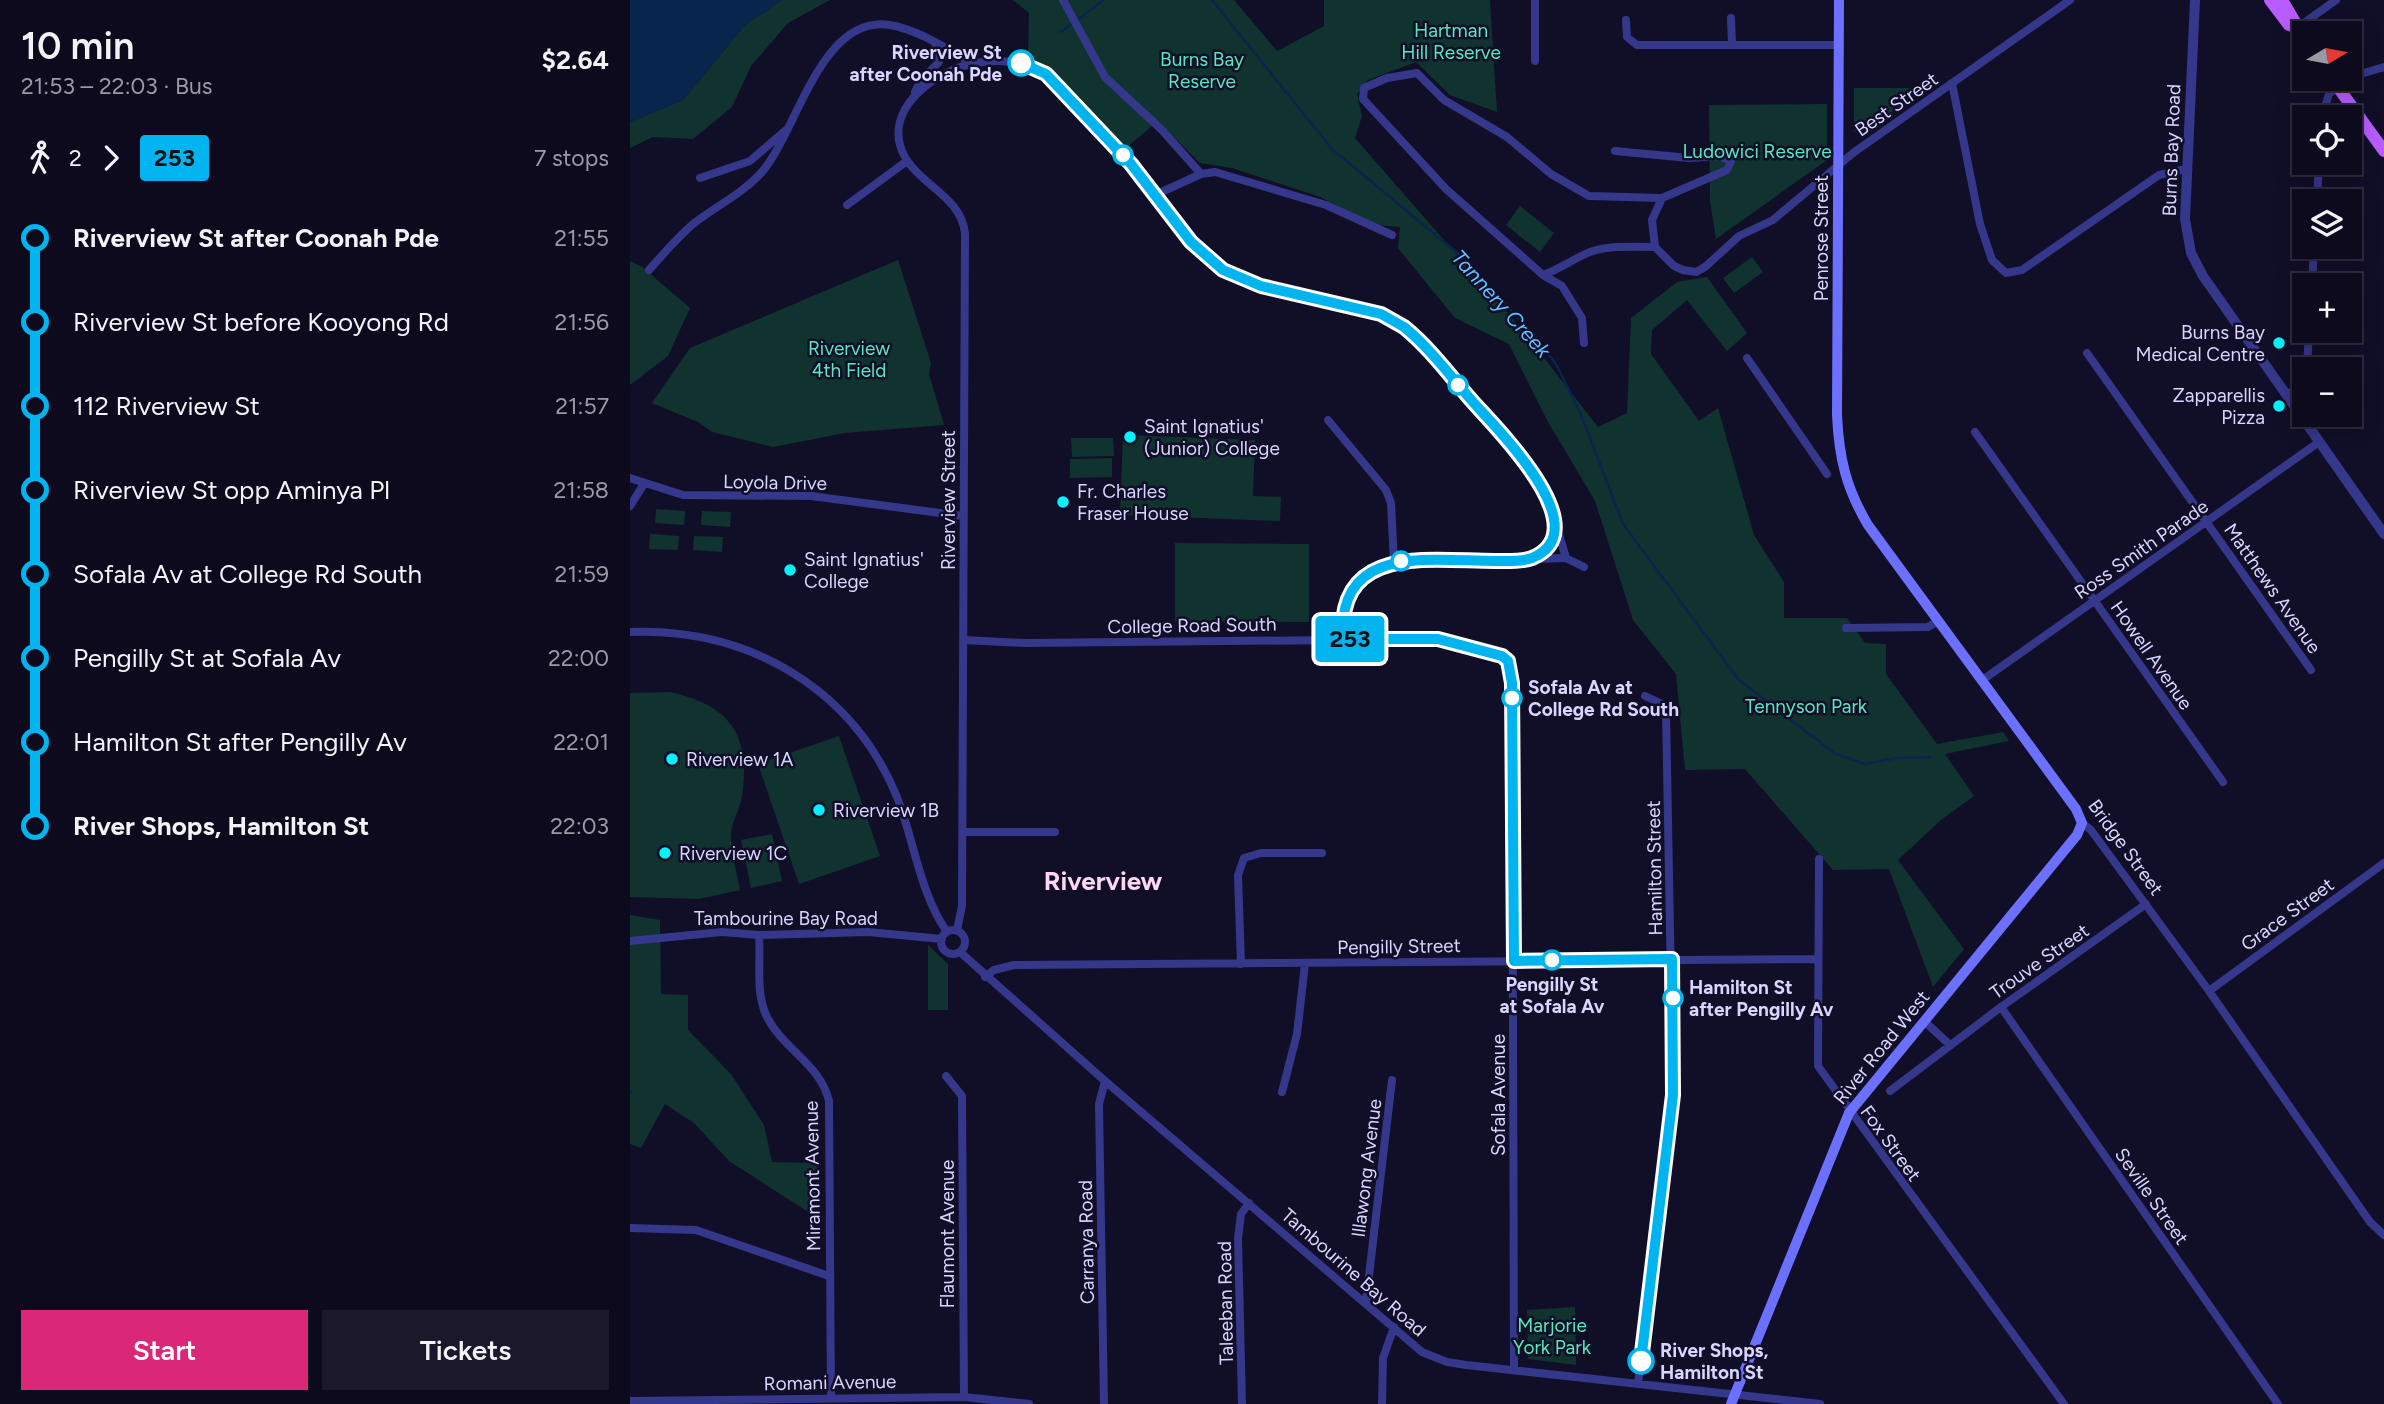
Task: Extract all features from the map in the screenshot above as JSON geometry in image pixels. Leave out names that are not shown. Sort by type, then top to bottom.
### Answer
[{"type":"main road","name":"Penrose Street","points":[[1839,0],[1837,415],[1844,477]]},
{"type":"main road","points":[[2270,0],[2292,27]]},
{"type":"main road","points":[[2281,0],[2296,21]]},
{"type":"main road","points":[[2348,91],[2384,151]]},
{"type":"main road","name":"Bridge Street","points":[[1844,477],[1868,525],[2076,809],[2082,823]]},
{"type":"main road","name":"River Road West","points":[[1733,1400],[1849,1113],[2077,835],[2082,823]]},
{"type":"street","points":[[1063,0],[1105,77],[1162,130],[1201,174]]},
{"type":"street","points":[[1535,0],[1535,61]]},
{"type":"street","name":"Best Street","points":[[1655,247],[1674,266],[1688,272],[1705,267],[1739,236],[1773,220],[1839,166],[2070,0]]},
{"type":"street","name":"Burns Bay Road","points":[[2195,0],[2186,169],[2185,219],[2188,243],[2196,264],[2384,534]]},
{"type":"street","points":[[2314,21],[2336,0]]},
{"type":"street","points":[[1731,18],[1732,45]]},
{"type":"street","points":[[1626,20],[1627,37],[1637,45],[1839,45]]},
{"type":"street","points":[[649,270],[685,231],[732,199],[762,173],[819,69],[849,35],[874,25],[889,25],[934,43],[972,63]]},
{"type":"street","points":[[847,205],[907,162],[900,146],[902,115],[921,80],[939,62],[934,43]]},
{"type":"street","points":[[913,98],[942,76],[972,63],[1021,63],[1040,69],[1113,144],[1204,257],[1237,277],[1373,312],[1404,327],[1535,473],[1554,518],[1566,558]]},
{"type":"street","points":[[2362,74],[2384,67]]},
{"type":"street","points":[[1584,343],[1582,318],[1562,286],[1543,275],[1425,167],[1363,99],[1364,88],[1373,82],[1417,74],[1444,100],[1507,136],[1550,174],[1590,196],[1662,198],[1727,170],[1731,161],[1720,156],[1689,158],[1615,151]]},
{"type":"street","points":[[1952,83],[1980,224],[1992,260],[2007,273],[2022,270],[2159,175],[2186,169]]},
{"type":"street","points":[[700,178],[750,161],[788,128]]},
{"type":"street","name":"Riverview Street","points":[[907,162],[951,203],[965,225],[963,832],[962,916],[957,930],[965,942],[960,951]]},
{"type":"street","points":[[1155,195],[1201,174],[1231,174],[1326,205],[1392,235]]},
{"type":"street","points":[[1543,275],[1566,267],[1593,251],[1655,247],[1652,220],[1662,198]]},
{"type":"street","name":"Matthews Avenue","points":[[2087,353],[2311,670]]},
{"type":"street","points":[[1747,358],[1827,474]]},
{"type":"street","points":[[2287,396],[2292,391]]},
{"type":"street","points":[[1328,420],[1386,490],[1391,503],[1394,562]]},
{"type":"street","name":"Howell Avenue","points":[[1975,432],[2223,782]]},
{"type":"street","name":"Ross Smith Parade","points":[[1981,681],[2319,442]]},
{"type":"street","name":"Loyola Drive","points":[[630,478],[692,495],[811,496],[963,516]]},
{"type":"street","points":[[630,506],[644,484]]},
{"type":"street","points":[[1529,559],[1549,543],[1554,518]]},
{"type":"street","points":[[1343,639],[1344,610],[1351,591],[1368,572],[1394,562],[1566,558],[1584,567]]},
{"type":"street","points":[[1846,628],[1928,627],[1938,621]]},
{"type":"street","points":[[630,632],[685,633],[736,644],[783,665],[834,704],[865,738],[883,767],[900,805],[944,936],[957,930]]},
{"type":"street","name":"College Road South","points":[[963,640],[1014,643],[1438,639],[1502,656]]},
{"type":"street","name":"Sofala Avenue","points":[[1502,656],[1508,661],[1512,671],[1514,1370]]},
{"type":"street","name":"Hamilton Street","points":[[1638,1384],[1673,1095],[1666,711],[1662,704],[1645,696]]},
{"type":"street","name":"Bridge Street","points":[[2082,823],[2091,830],[2146,904],[2370,1222],[2384,1235]]},
{"type":"street","points":[[963,832],[1055,832]]},
{"type":"street","points":[[1241,964],[1238,875],[1244,858],[1261,853],[1322,853]]},
{"type":"street","name":"Fox Street","points":[[1819,859],[1818,1066],[1849,1113],[2064,1404]]},
{"type":"street","name":"Grace Street","points":[[2209,991],[2384,863]]},
{"type":"street","name":"Trouve Street","points":[[1890,1091],[2001,1007],[2146,904]]},
{"type":"street","name":"Tambourine Bay Road","points":[[630,941],[722,932],[759,935],[868,932],[944,936],[947,952],[960,951],[985,977],[1105,1081],[1366,1301],[1394,1328],[1434,1358],[1638,1384],[1733,1400],[1820,1404]]},
{"type":"street","name":"Miramont Avenue","points":[[759,935],[760,986],[766,1015],[823,1082],[829,1101],[831,1398]]},
{"type":"street","name":"Pengilly Street","points":[[985,977],[994,970],[1014,965],[1817,959]]},
{"type":"street","points":[[1282,1092],[1297,1034],[1304,964]]},
{"type":"street","name":"Seville Street","points":[[2001,1007],[2278,1404]]},
{"type":"street","points":[[1924,1021],[1950,1045]]},
{"type":"street","name":"Flaumont Avenue","points":[[946,1076],[962,1096],[964,1397]]},
{"type":"street","name":"Illawong Avenue","points":[[1366,1301],[1392,1080]]},
{"type":"street","name":"Carranya Road","points":[[1104,1404],[1099,1104],[1105,1081]]},
{"type":"street","name":"Taleeban Road","points":[[1242,1404],[1238,1238],[1241,1214],[1249,1203]]},
{"type":"street","points":[[630,1228],[696,1230],[829,1276]]},
{"type":"street","points":[[1382,1404],[1383,1357],[1394,1328]]},
{"type":"street","name":"Romani Avenue","points":[[630,1401],[964,1397],[1029,1404]]},
{"type":"green space","points":[[782,0],[830,0],[788,23],[751,66],[732,107],[693,139],[653,137],[630,148],[630,122],[683,100],[745,25]]},
{"type":"green space","points":[[1013,0],[1234,0],[1277,51],[1324,26],[1324,0],[1490,0],[1497,112],[1450,95],[1416,62],[1368,80],[1357,94],[1362,116],[1355,138],[1519,326],[1598,427],[1627,413],[1631,318],[1677,282],[1707,277],[1747,333],[1727,351],[1687,300],[1652,330],[1651,354],[1699,421],[1718,408],[1754,535],[1784,582],[1784,618],[1847,618],[1865,643],[1886,644],[1886,674],[1937,744],[2003,732],[2009,741],[1945,754],[1974,796],[1941,820],[1898,860],[1964,949],[1933,987],[1889,869],[1833,870],[1745,769],[1685,770],[1676,674],[1633,620],[1595,501],[1548,422],[1509,344],[1455,318],[1398,248],[1400,227],[1376,225],[1320,197],[1232,168],[1200,163],[1158,121],[1126,148],[1046,66],[1028,57],[1029,13]]},
{"type":"green space","points":[[1854,88],[1922,88],[1922,91],[1861,135],[1854,131]]},
{"type":"green space","name":"Ludowici Reserve","points":[[1827,104],[1827,160],[1716,239],[1710,201],[1709,105]]},
{"type":"green space","points":[[1520,206],[1554,233],[1540,252],[1506,225]]},
{"type":"green space","points":[[1752,257],[1763,272],[1734,293],[1723,278]]},
{"type":"green space","name":"Riverview 4th Field","points":[[898,260],[931,363],[929,374],[944,425],[845,433],[773,447],[712,432],[698,422],[652,403],[690,348]]},
{"type":"green space","points":[[630,261],[641,266],[690,308],[668,356],[630,385]]},
{"type":"green space","points":[[1123,435],[1255,440],[1253,496],[1281,497],[1280,521],[1120,515]]},
{"type":"green space","points":[[1071,438],[1113,438],[1114,456],[1072,457]]},
{"type":"green space","points":[[1112,458],[1112,477],[1070,478],[1070,459]]},
{"type":"green space","points":[[656,509],[685,511],[684,525],[655,523]]},
{"type":"green space","points":[[702,511],[731,512],[730,527],[701,525]]},
{"type":"green space","points":[[650,534],[679,536],[678,550],[649,549]]},
{"type":"green space","points":[[694,536],[723,537],[722,552],[693,550]]},
{"type":"green space","points":[[1175,543],[1309,544],[1309,622],[1175,621]]},
{"type":"green space","points":[[671,692],[708,705],[732,726],[739,740],[744,774],[742,796],[731,839],[740,890],[699,899],[630,897],[630,693]]},
{"type":"green space","name":"Riverview 1B","points":[[839,736],[880,856],[799,884],[758,764]]},
{"type":"green space","points":[[772,834],[782,881],[751,888],[741,840]]},
{"type":"green space","points":[[630,915],[660,920],[661,994],[688,995],[688,1030],[731,1074],[764,1125],[772,1162],[817,1163],[819,1219],[729,1161],[694,1123],[665,1104],[641,1148],[630,1144]]},
{"type":"green space","points":[[928,945],[948,964],[948,1010],[928,1010]]},
{"type":"green space","name":"Marjorie York Park","points":[[1575,1307],[1576,1365],[1528,1359],[1527,1310]]},
{"type":"water","points":[[630,0],[782,0],[745,25],[683,100],[630,122]]},
{"type":"waterway","points":[[1061,32],[1104,0]]},
{"type":"waterway","name":"Tannery Creek","points":[[1212,0],[1332,149],[1461,256],[1535,336],[1556,364],[1580,412],[1623,524],[1738,679],[1834,753],[1865,764],[1897,758],[1930,757]]},
{"type":"bus line","name":"253","points":[[1021,63],[1040,69],[1046,74],[1131,164],[1204,257],[1223,270],[1251,283],[1381,314],[1404,327],[1433,356],[1535,473],[1542,487],[1554,518],[1552,536],[1546,549],[1529,559],[1399,561],[1377,568],[1362,577],[1346,600],[1343,639],[1438,639],[1502,656],[1508,661],[1512,671],[1514,961],[1672,959],[1673,1095],[1641,1361]]},
{"type":"place","name":"Riverview St after Coonah Pde","points":[[1021,63]]},
{"type":"place","name":"Burns Bay Medical Centre","points":[[2279,343]]},
{"type":"place","name":"Zapparellis Pizza","points":[[2279,406]]},
{"type":"place","name":"Saint Ignatius' (Junior) College","points":[[1130,437]]},
{"type":"place","name":"Fr. Charles Fraser House","points":[[1063,502]]},
{"type":"place","name":"Saint Ignatius' College","points":[[790,570]]},
{"type":"place","name":"Sofala Av at College Rd South","points":[[1512,698]]},
{"type":"place","name":"Riverview 1A","points":[[672,759]]},
{"type":"place","name":"Riverview 1B","points":[[819,810]]},
{"type":"place","name":"Riverview 1C","points":[[665,853]]},
{"type":"place","name":"Pengilly St at Sofala Av","points":[[1552,960]]},
{"type":"place","name":"Hamilton St after Pengilly Av","points":[[1673,998]]},
{"type":"place","name":"River Shops, Hamilton St","points":[[1641,1361]]},
{"type":"district","name":"Riverview","points":[[1103,881]]},
{"type":"park label","name":"Hartman Hill Reserve","points":[[1451,41]]},
{"type":"park label","name":"Burns Bay Reserve","points":[[1202,70]]},
{"type":"park label","name":"Tennyson Park","points":[[1806,706]]}]
